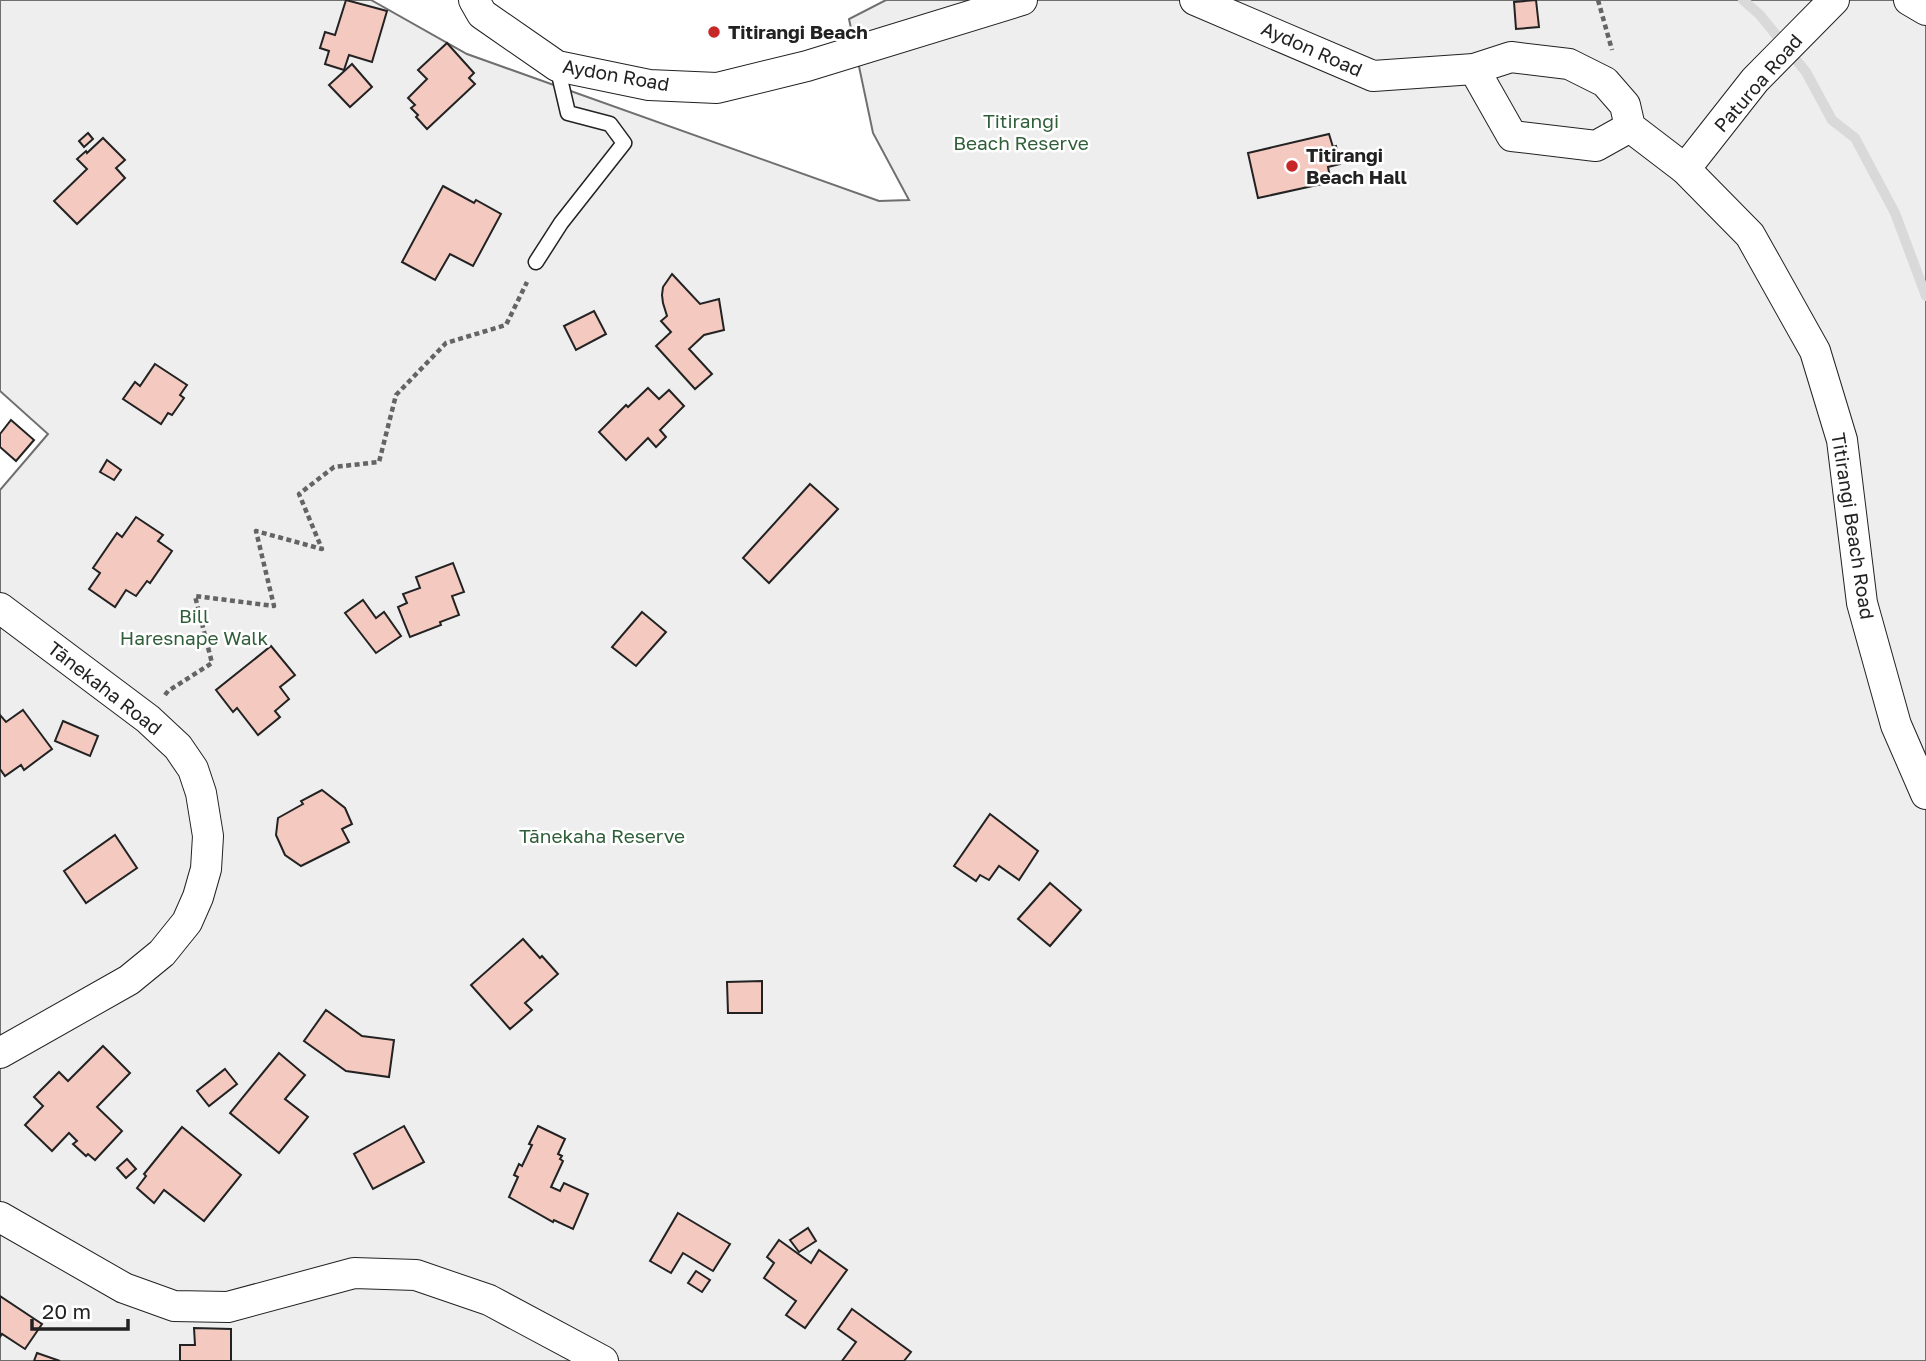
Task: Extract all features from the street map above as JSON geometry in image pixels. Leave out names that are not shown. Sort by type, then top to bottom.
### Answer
[{"type":"street","name":"Aydon Road","points":[[474,0],[482,14],[557,66],[649,85],[717,88],[807,65],[1022,0]]},
{"type":"street","name":"Aydon Road","points":[[1195,0],[1373,76],[1474,69],[1511,57],[1569,64],[1605,82],[1625,105],[1630,127],[1685,169]]},
{"type":"street","points":[[1909,0],[1926,10]]},
{"type":"street","name":"Paturoa Road","points":[[1685,169],[1755,80],[1824,10]]},
{"type":"street","points":[[1474,69],[1512,136],[1596,146],[1630,127]]},
{"type":"street","name":"Titirangi Beach Road","points":[[1685,169],[1750,235],[1815,351],[1842,440],[1862,603],[1896,725],[1926,794]]},
{"type":"street","name":"Tānekaha Road","points":[[0,608],[148,719],[178,747],[193,769],[201,793],[208,835],[206,869],[198,897],[187,922],[162,953],[129,980],[0,1054]]},
{"type":"street","points":[[0,1217],[124,1288],[174,1306],[228,1307],[354,1273],[416,1275],[489,1300],[603,1361]]},
{"type":"lane","points":[[536,262],[561,223],[624,143],[610,124],[568,113],[557,66]]},
{"type":"path","points":[[1598,0],[1600,9]]},
{"type":"path","points":[[148,719],[168,691],[212,663],[195,596],[274,606],[256,531],[322,549],[299,494],[334,467],[379,462],[396,395],[446,343],[506,325],[536,262]]},
{"type":"green space","points":[[0,0],[371,0],[467,54],[879,201],[909,200],[873,133],[849,19],[886,0],[1926,0],[1926,1361],[0,1361],[0,490],[48,434],[0,391]]},
{"type":"building","points":[[346,0],[387,11],[372,62],[349,55],[344,70],[325,64],[329,51],[320,48],[325,32],[335,35]]},
{"type":"building","points":[[1536,0],[1539,27],[1516,29],[1514,2]]},
{"type":"building","points":[[447,43],[474,73],[469,78],[475,84],[427,129],[416,117],[418,115],[411,108],[415,105],[408,98],[427,79],[418,70]]},
{"type":"building","points":[[352,64],[372,87],[350,107],[329,85]]},
{"type":"building","points":[[88,133],[93,139],[84,147],[79,141]]},
{"type":"building","name":"Titirangi Beach Hall","points":[[1329,134],[1333,147],[1336,146],[1340,164],[1328,167],[1331,182],[1258,198],[1248,153]]},
{"type":"building","points":[[103,138],[125,160],[116,168],[125,178],[77,224],[54,201],[87,169],[77,159]]},
{"type":"building","points":[[443,186],[501,214],[473,266],[450,254],[435,280],[402,262]]},
{"type":"building","points":[[672,274],[700,304],[719,299],[724,330],[704,335],[689,349],[712,374],[695,389],[656,346],[671,332],[661,321],[667,316],[663,303],[663,287]]},
{"type":"building","points":[[594,311],[606,334],[576,350],[564,326]]},
{"type":"building","points":[[155,364],[187,385],[180,395],[184,398],[172,415],[168,413],[161,424],[123,399],[135,382],[140,386]]},
{"type":"building","points":[[648,388],[659,399],[669,390],[684,406],[660,430],[666,437],[656,447],[648,438],[626,460],[599,432]]},
{"type":"building","points":[[11,420],[34,440],[16,461],[0,447],[0,434]]},
{"type":"building","points":[[107,460],[121,470],[114,480],[100,472]]},
{"type":"building","points":[[810,484],[838,509],[769,583],[743,558]]},
{"type":"building","points":[[136,517],[163,535],[158,541],[172,551],[150,583],[147,581],[136,596],[126,590],[115,607],[89,589],[100,573],[93,568],[117,533],[122,537]]},
{"type":"building","points":[[453,563],[464,592],[452,596],[459,615],[410,637],[398,607],[407,603],[403,594],[420,588],[416,577]]},
{"type":"building","points":[[363,600],[376,618],[384,612],[401,636],[376,653],[345,613]]},
{"type":"building","points":[[642,612],[666,632],[636,666],[612,647]]},
{"type":"building","points":[[271,646],[295,675],[280,687],[289,699],[275,711],[280,717],[258,735],[237,708],[233,712],[216,690]]},
{"type":"building","points":[[23,710],[52,749],[24,770],[21,765],[5,776],[0,769],[0,715],[6,722]]},
{"type":"building","points":[[63,721],[98,736],[90,756],[55,741]]},
{"type":"building","points":[[322,790],[345,808],[352,824],[342,829],[349,842],[301,866],[285,855],[276,835],[278,818]]},
{"type":"building","points":[[990,814],[1038,851],[1019,880],[999,866],[989,880],[980,875],[976,881],[954,866]]},
{"type":"building","points":[[115,835],[137,868],[86,903],[64,871]]},
{"type":"building","points":[[1050,883],[1081,910],[1050,946],[1018,919]]},
{"type":"building","points":[[523,939],[558,974],[525,1003],[532,1010],[510,1029],[471,985]]},
{"type":"building","points":[[762,981],[762,1013],[728,1013],[727,982]]},
{"type":"building","points":[[326,1010],[362,1036],[394,1040],[389,1077],[346,1071],[304,1041]]},
{"type":"building","points":[[103,1046],[130,1073],[97,1107],[122,1131],[95,1160],[73,1144],[77,1141],[69,1133],[52,1151],[25,1125],[43,1106],[34,1097],[59,1072],[68,1081]]},
{"type":"building","points":[[279,1053],[305,1075],[285,1099],[308,1117],[279,1153],[230,1113]]},
{"type":"building","points":[[225,1069],[237,1084],[209,1106],[197,1091]]},
{"type":"building","points":[[404,1126],[424,1162],[373,1189],[354,1154]]},
{"type":"building","points":[[538,1126],[565,1139],[558,1154],[563,1161],[551,1187],[560,1191],[564,1183],[588,1194],[573,1229],[554,1220],[553,1222],[509,1197],[518,1177],[514,1175],[519,1164],[522,1166]]},
{"type":"building","points":[[182,1127],[241,1175],[204,1221],[164,1190],[154,1203],[137,1188],[146,1176],[144,1174]]},
{"type":"building","points":[[127,1159],[136,1169],[126,1178],[117,1168]]},
{"type":"building","points":[[678,1213],[730,1244],[713,1271],[683,1253],[671,1273],[650,1261]]},
{"type":"building","points":[[808,1228],[816,1241],[799,1252],[790,1240]]},
{"type":"building","points":[[779,1240],[811,1263],[819,1250],[847,1270],[805,1328],[786,1315],[796,1301],[764,1278],[774,1263],[767,1257]]},
{"type":"building","points":[[696,1271],[710,1280],[702,1292],[688,1283]]},
{"type":"building","points":[[0,1296],[42,1324],[25,1349],[2,1334],[0,1337]]},
{"type":"building","points":[[852,1309],[911,1352],[904,1361],[842,1361],[856,1342],[838,1329]]},
{"type":"building","points":[[194,1328],[231,1329],[231,1361],[180,1361],[180,1345],[195,1345]]},
{"type":"building","points":[[37,1353],[60,1361],[34,1361]]},
{"type":"waterway","points":[[1743,0],[1760,15],[1806,72],[1832,120],[1855,138],[1895,213],[1926,296]]},
{"type":"place","name":"Titirangi Beach","points":[[714,32]]},
{"type":"place","name":"Titirangi Beach Hall","points":[[1292,166]]},
{"type":"park label","name":"Titirangi Beach Reserve","points":[[1021,132]]},
{"type":"park label","name":"Bill Haresnape Walk","points":[[194,627]]},
{"type":"park label","name":"Tānekaha Reserve","points":[[602,836]]}]
